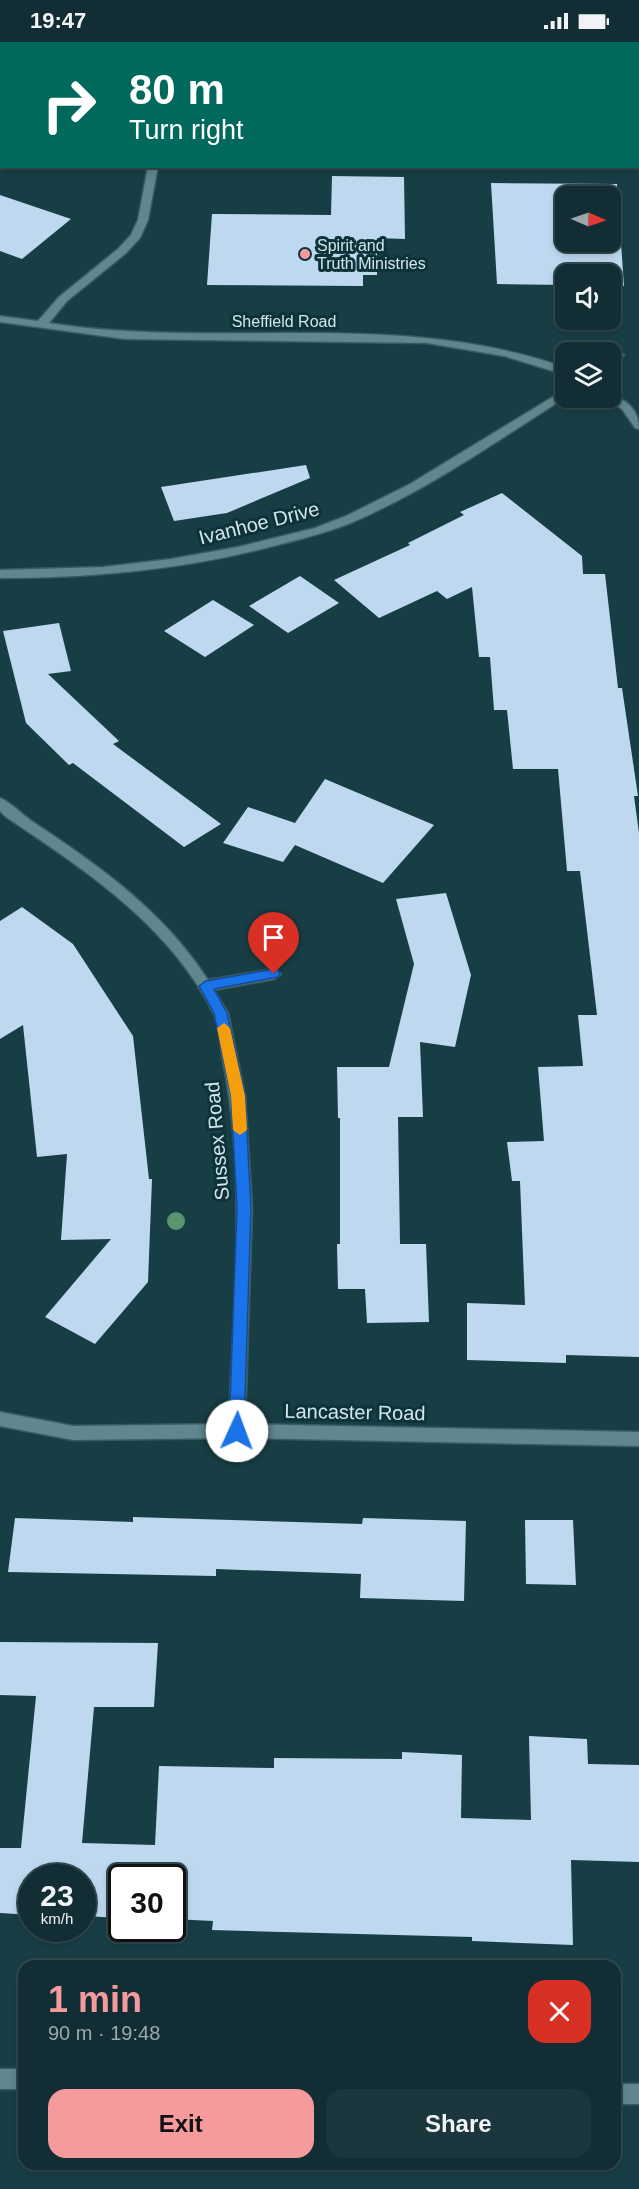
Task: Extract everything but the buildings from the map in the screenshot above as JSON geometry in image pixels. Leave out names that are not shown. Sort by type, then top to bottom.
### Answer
[{"type":"street","points":[[42,324],[63,299],[122,251],[136,236],[143,220],[153,168]]},
{"type":"street","name":"Sheffield Road","points":[[0,319],[42,324],[86,333],[125,336],[405,338],[444,341],[501,350],[555,368]]},
{"type":"street","name":"Ivanhoe Drive","points":[[0,574],[57,575],[178,562],[226,555],[320,530],[388,500],[555,399]]},
{"type":"street","points":[[621,404],[626,407],[639,426]]},
{"type":"street","name":"Sussex Road","points":[[0,803],[11,814],[82,861],[147,914],[186,958],[206,986],[221,1013],[238,1096],[244,1208],[237,1431]]},
{"type":"street","points":[[206,986],[274,974]]},
{"type":"street","name":"Lancaster Road","points":[[0,1419],[73,1433],[237,1431],[639,1439]]},
{"type":"street","points":[[0,2079],[18,2079]]},
{"type":"street","points":[[621,2094],[639,2094]]},
{"type":"slow traffic","points":[[224,1028],[238,1096],[240,1130]]},
{"type":"place","name":"Spirit and Truth Ministries","points":[[305,254]]},
{"type":"route","points":[[237,1431],[244,1208],[238,1096],[221,1013],[206,986],[274,974]]}]
